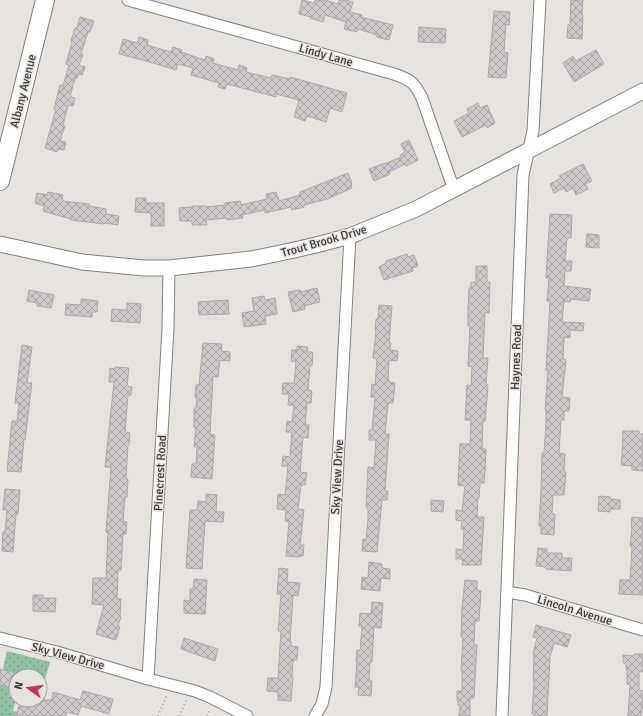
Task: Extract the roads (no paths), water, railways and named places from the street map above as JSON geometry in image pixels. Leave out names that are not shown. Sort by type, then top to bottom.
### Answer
[{"type":"highway","name":"Albany Avenue","points":[[0,181],[45,0]]},
{"type":"main road","name":"Trout Brook Drive","points":[[0,244],[82,262],[144,268],[169,268],[251,259],[298,250],[350,236],[416,209],[643,91]]},
{"type":"street","name":"Lindy Lane","points":[[128,0],[407,78],[417,88],[422,98],[454,190]]},
{"type":"street","name":"Haynes Road","points":[[502,716],[523,175],[533,131],[540,0]]},
{"type":"street","name":"Sky View Drive","points":[[315,716],[322,704],[326,687],[350,236]]},
{"type":"street","name":"Pinecrest Road","points":[[148,678],[168,336],[169,268]]},
{"type":"street","name":"Lincoln Avenue","points":[[507,592],[525,595],[643,630]]},
{"type":"street","name":"Sky View Drive","points":[[0,638],[57,652],[195,691],[247,716]]}]
